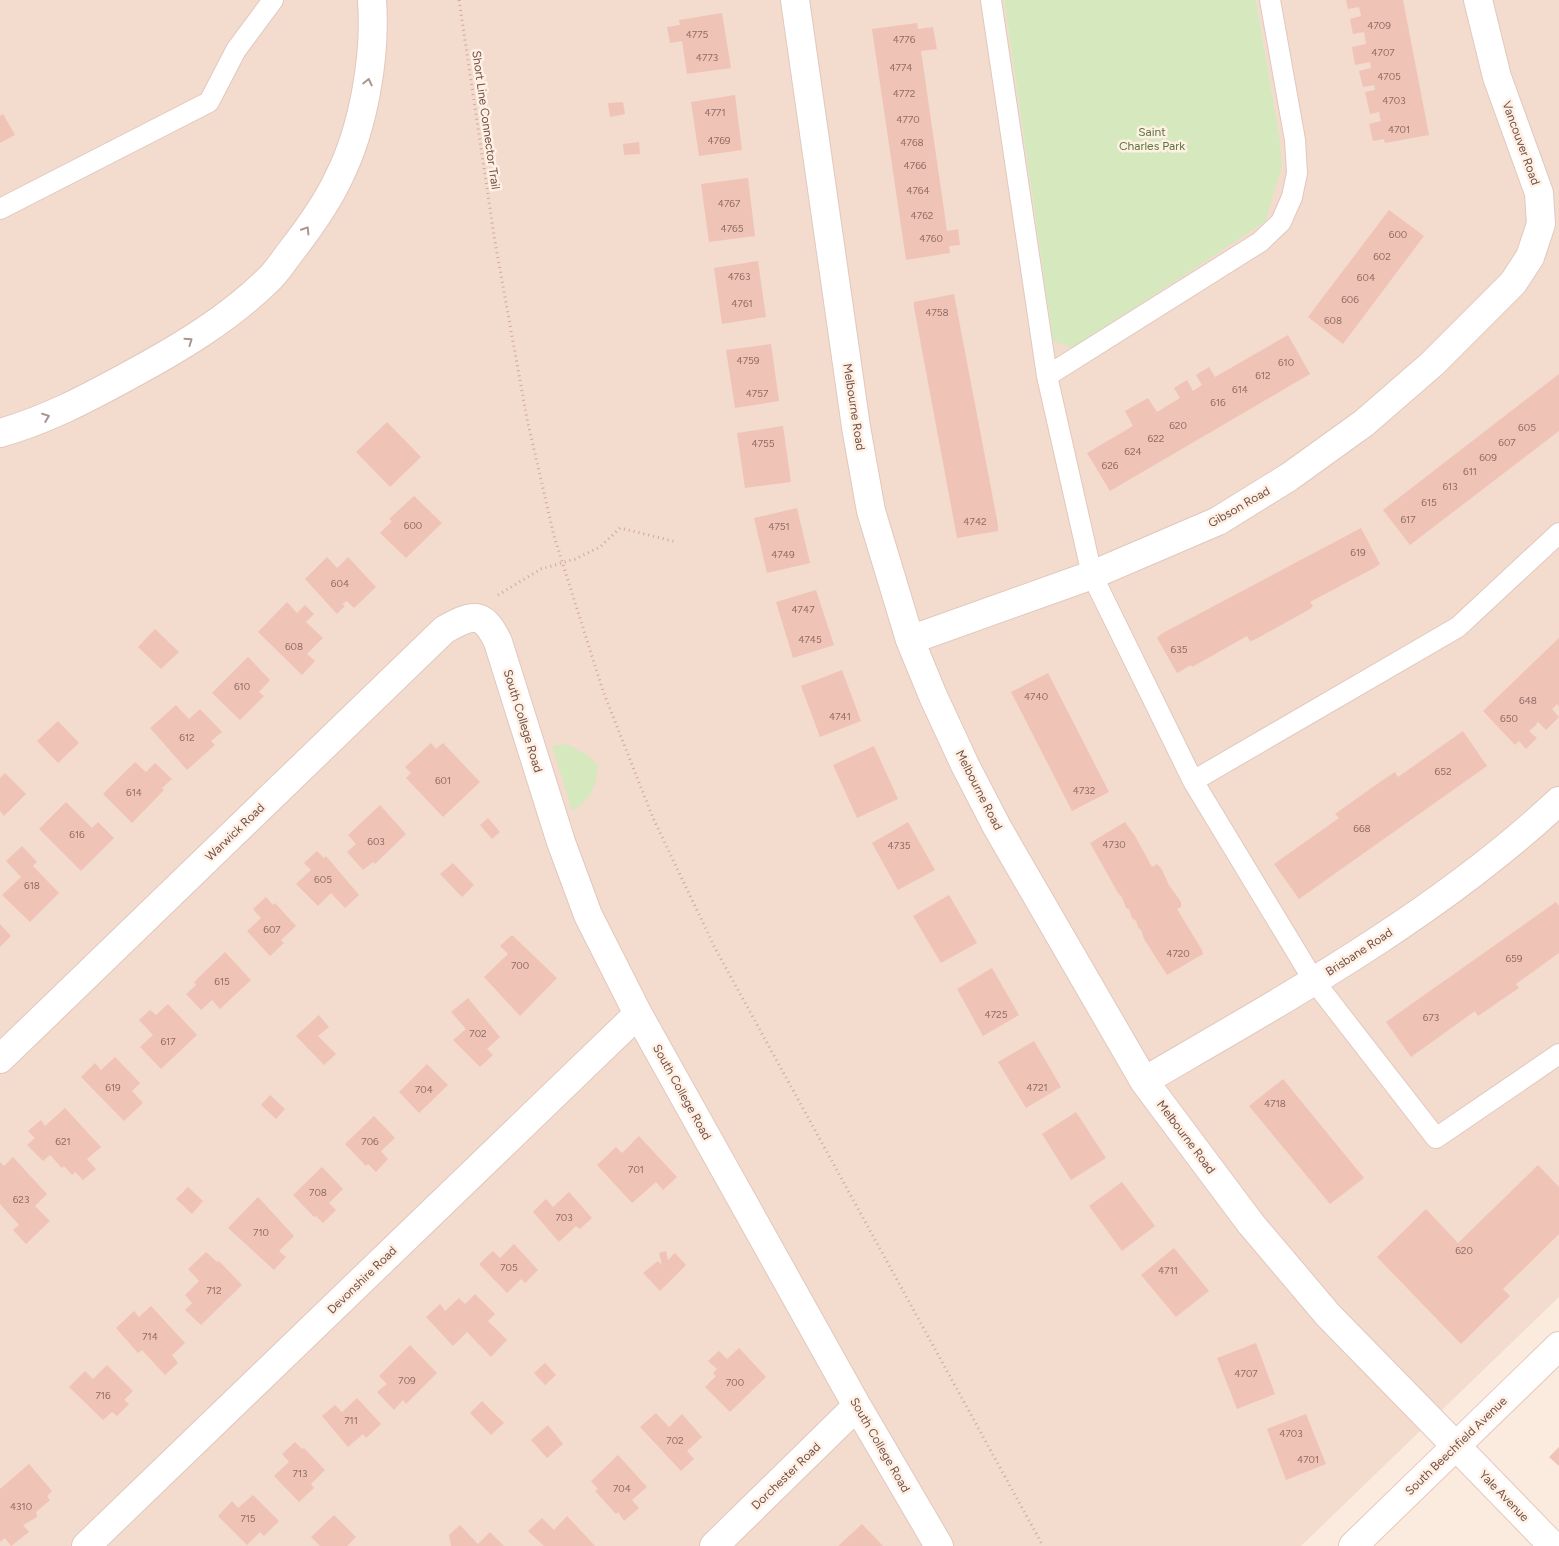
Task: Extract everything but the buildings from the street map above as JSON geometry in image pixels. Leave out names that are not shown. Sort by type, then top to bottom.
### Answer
[{"type":"street","points":[[0,433],[67,409],[179,348],[225,317],[270,279],[302,237],[339,177],[357,128],[370,75],[374,18],[372,0]]},
{"type":"street","name":"Melbourne Road","points":[[795,0],[855,417],[870,502],[910,640],[965,765],[997,827],[1144,1081],[1251,1224],[1328,1315],[1456,1446]]},
{"type":"street","name":"Vancouver Road","points":[[1478,0],[1497,76],[1539,193],[1541,224],[1530,258],[1513,282]]},
{"type":"street","name":"Gibson Road","points":[[910,640],[1092,575],[1218,521],[1289,477],[1364,423],[1412,382],[1513,282]]},
{"type":"street","name":"South College Road","points":[[477,617],[490,624],[498,642],[561,842],[588,915],[638,1014],[857,1406],[939,1546]]},
{"type":"street","name":"Warwick Road","points":[[0,1059],[444,630],[461,620],[477,617]]},
{"type":"street","name":"Brisbane Road","points":[[1144,1081],[1314,981],[1408,920],[1485,864],[1559,801]]},
{"type":"street","name":"Devonshire Road","points":[[86,1546],[638,1014]]},
{"type":"street","name":"South Beechfield Avenue","points":[[1353,1546],[1559,1346]]},
{"type":"street","name":"Dorchester Road","points":[[714,1546],[857,1406]]},
{"type":"street","name":"Yale Avenue","points":[[1456,1446],[1553,1546]]},
{"type":"lane","points":[[0,209],[209,102],[236,50],[273,0]]},
{"type":"lane","points":[[991,0],[1047,376],[1092,575],[1193,781],[1314,981],[1436,1138],[1559,1054]]},
{"type":"lane","points":[[1047,376],[1260,242],[1281,222],[1294,189],[1296,173],[1295,140],[1270,0]]},
{"type":"lane","points":[[1193,781],[1458,627],[1559,533]]},
{"type":"path","name":"Short Line Connector Trail","points":[[460,0],[495,242],[527,419],[562,562],[603,691],[652,818],[715,948],[1043,1546]]},
{"type":"path","points":[[477,617],[501,591],[541,569],[575,559],[600,547],[620,528],[678,542]]},
{"type":"shaded area","points":[[0,0],[1004,0],[1053,341],[1279,133],[1256,0],[1559,0],[1559,1297],[1301,1546],[0,1546]]},
{"type":"green space","name":"Saint Charles Park","points":[[1004,0],[1256,0],[1279,133],[1282,166],[1265,222],[1073,348],[1053,341]]},
{"type":"green space","points":[[567,744],[587,755],[597,764],[596,779],[592,791],[572,811],[552,746]]}]
